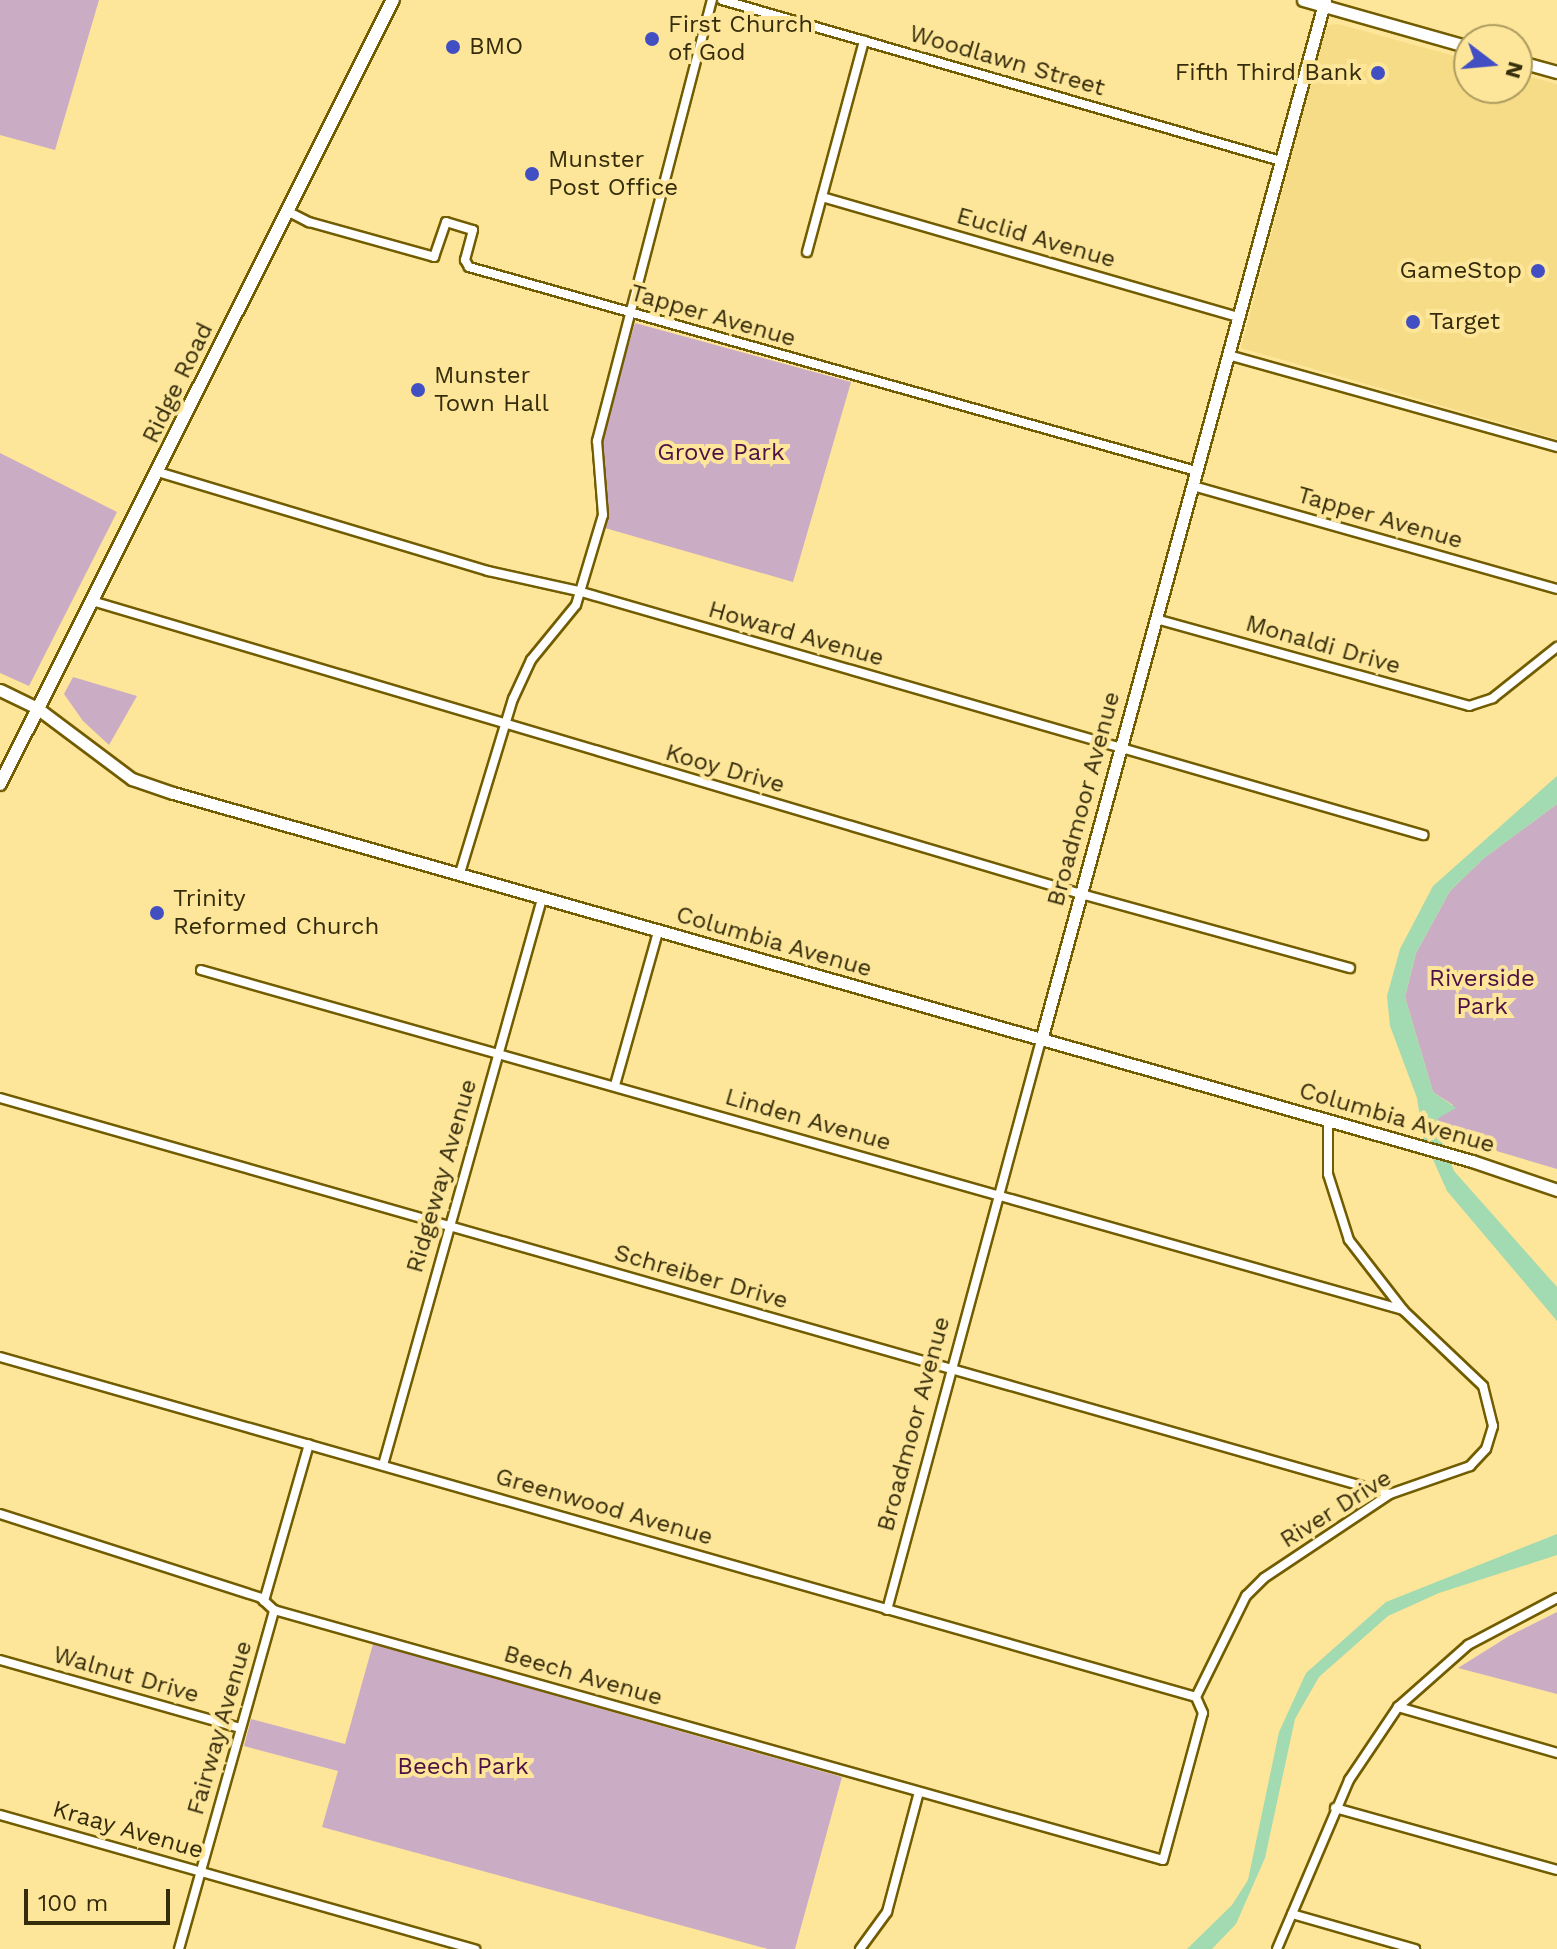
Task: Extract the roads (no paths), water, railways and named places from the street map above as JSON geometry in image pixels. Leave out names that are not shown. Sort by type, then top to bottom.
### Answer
[{"type":"main road","name":"Ridge Road","points":[[0,784],[393,0]]},
{"type":"street","points":[[460,873],[506,725],[531,660],[571,614],[603,515],[597,441],[712,0]]},
{"type":"street","name":"Woodlawn Street","points":[[722,0],[1281,161]]},
{"type":"street","points":[[1303,0],[1324,3],[1453,42]]},
{"type":"street","name":"Broadmoor Avenue","points":[[887,1610],[1324,3]]},
{"type":"street","points":[[807,252],[864,41]]},
{"type":"street","points":[[1533,65],[1557,72]]},
{"type":"street","name":"Euclid Avenue","points":[[822,197],[1238,317]]},
{"type":"street","name":"Tapper Avenue","points":[[287,211],[309,222],[434,257],[446,222],[473,230],[465,260],[469,267],[1196,471]]},
{"type":"street","points":[[1228,355],[1557,447]]},
{"type":"street","name":"Howard Avenue","points":[[158,472],[488,571],[578,591],[1120,751],[1423,835]]},
{"type":"street","name":"Tapper Avenue","points":[[1193,486],[1557,589]]},
{"type":"street","name":"Kooy Drive","points":[[92,601],[1081,894],[1350,968]]},
{"type":"street","name":"Monaldi Drive","points":[[1156,619],[1479,706],[1557,647]]},
{"type":"street","name":"Columbia Avenue","points":[[0,690],[37,708],[132,779],[542,899],[1472,1161],[1557,1190]]},
{"type":"street","name":"Ridgeway Avenue","points":[[383,1465],[542,899]]},
{"type":"street","points":[[615,1085],[658,932]]},
{"type":"street","name":"Linden Avenue","points":[[201,970],[1404,1311]]},
{"type":"street","name":"Schreiber Drive","points":[[0,1098],[1390,1494]]},
{"type":"street","name":"River Drive","points":[[1163,1860],[1203,1713],[1196,1697],[1232,1617],[1254,1586],[1390,1494],[1470,1466],[1486,1449],[1493,1426],[1483,1386],[1404,1311],[1364,1263],[1339,1217],[1328,1174],[1328,1121]]},
{"type":"street","name":"Greenwood Avenue","points":[[0,1357],[1196,1697]]},
{"type":"street","points":[[264,1601],[309,1444]]},
{"type":"street","name":"Beech Avenue","points":[[0,1514],[264,1601],[274,1610],[1163,1860]]},
{"type":"street","points":[[1277,1949],[1335,1808],[1398,1707],[1468,1645],[1557,1598]]},
{"type":"street","name":"Fairway Avenue","points":[[179,1949],[274,1610]]},
{"type":"street","name":"Walnut Drive","points":[[0,1660],[241,1728]]},
{"type":"street","points":[[1398,1707],[1557,1753]]},
{"type":"street","points":[[860,1949],[887,1912],[919,1792]]},
{"type":"street","points":[[1335,1808],[1557,1870]]},
{"type":"street","name":"Kraay Avenue","points":[[0,1815],[475,1949]]},
{"type":"street","points":[[1292,1914],[1415,1949]]},
{"type":"place","name":"First Church of God","points":[[652,39]]},
{"type":"place","name":"BMO","points":[[453,47]]},
{"type":"place","name":"Fifth Third Bank","points":[[1378,73]]},
{"type":"place","name":"Munster Post Office","points":[[532,174]]},
{"type":"place","name":"GameStop","points":[[1538,271]]},
{"type":"place","name":"Target","points":[[1413,322]]},
{"type":"place","name":"Munster Town Hall","points":[[418,390]]},
{"type":"place","name":"Trinity Reformed Church","points":[[157,913]]},
{"type":"park label","name":"Grove Park","points":[[721,453]]},
{"type":"park label","name":"Riverside Park","points":[[1482,993]]},
{"type":"park label","name":"Beech Park","points":[[463,1767]]}]
